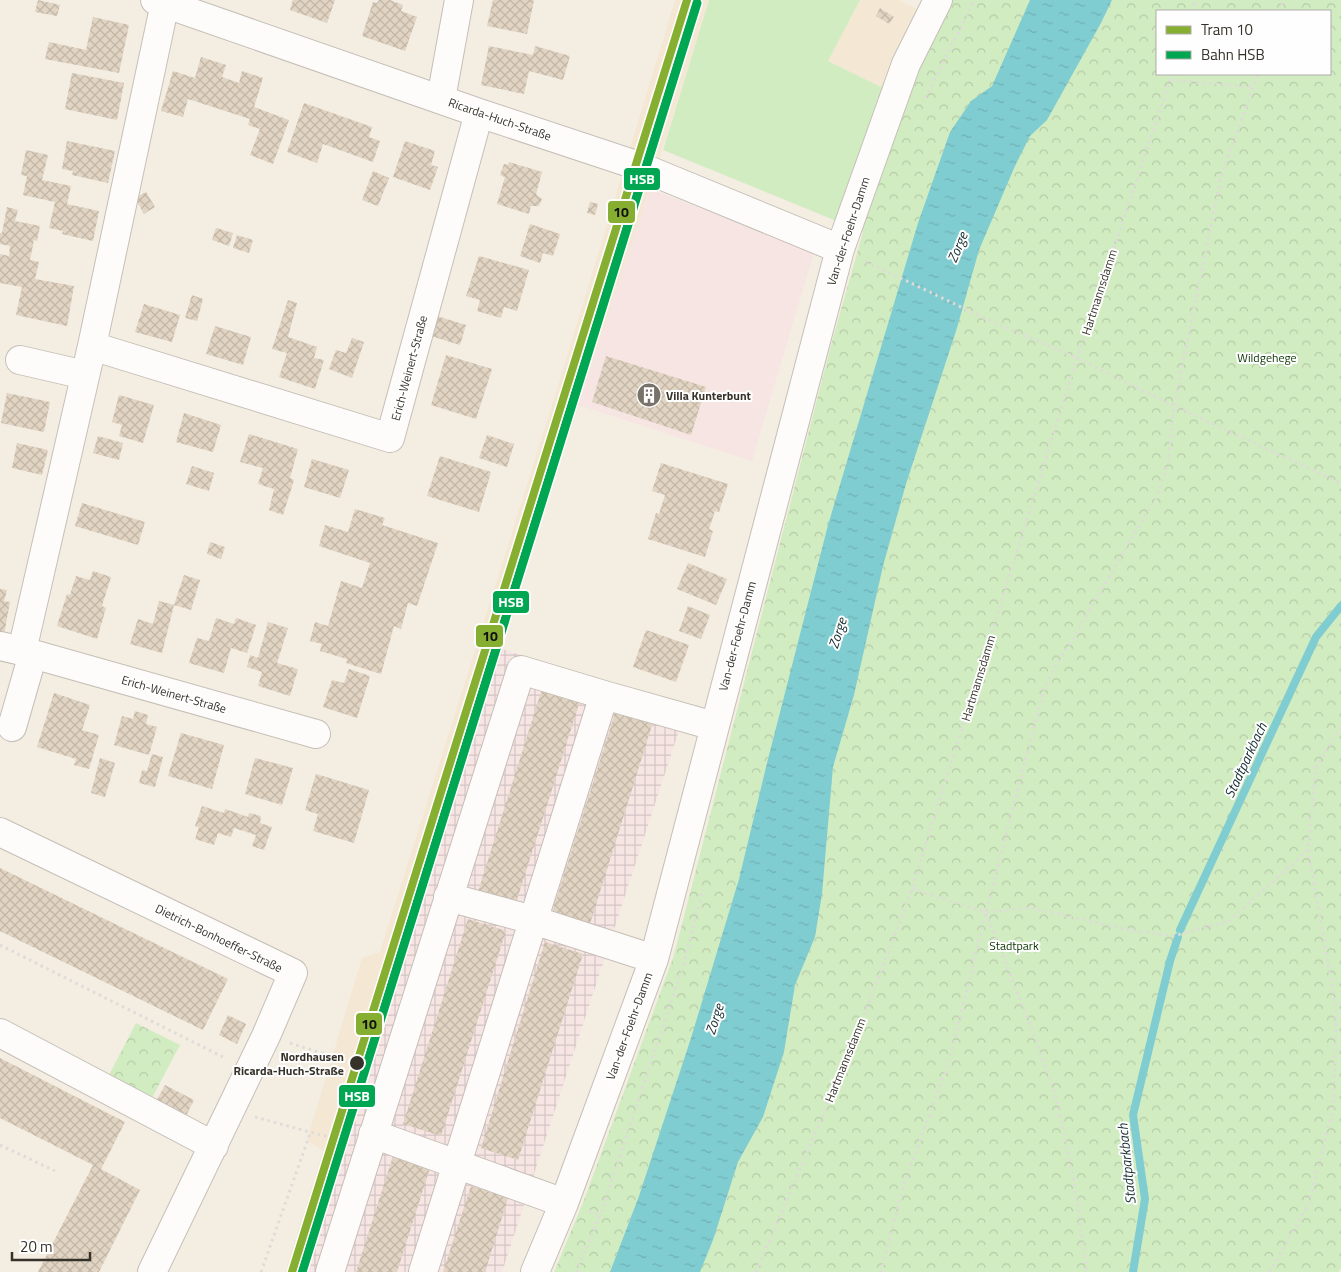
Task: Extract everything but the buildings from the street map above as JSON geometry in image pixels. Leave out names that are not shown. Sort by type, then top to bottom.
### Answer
[{"type":"street","points":[[441,99],[460,0]]},
{"type":"street","name":"Van-der-Foehr-Damm","points":[[535,1272],[564,1203],[654,959],[840,249],[906,64],[938,0]]},
{"type":"street","points":[[12,727],[18,650],[92,346],[160,2]]},
{"type":"street","name":"Ricarda-Huch-Straße","points":[[160,2],[479,113],[636,165],[840,249]]},
{"type":"street","name":"Erich-Weinert-Straße","points":[[92,346],[390,438],[479,113]]},
{"type":"street","points":[[20,360],[85,375]]},
{"type":"street","name":"Erich-Weinert-Straße","points":[[18,650],[316,734]]},
{"type":"street","points":[[330,1272],[521,670],[714,726]]},
{"type":"street","points":[[422,1272],[604,695]]},
{"type":"street","name":"Dietrich-Bonhoeffer-Straße","points":[[0,832],[293,973],[250,1070],[152,1272]]},
{"type":"street","points":[[448,897],[533,920],[654,959]]},
{"type":"street","points":[[0,1033],[214,1146]]},
{"type":"street","points":[[371,1141],[457,1164],[564,1203]]},
{"type":"path","name":"Hartmannsdamm","points":[[756,1272],[852,1047],[912,889],[1077,358],[1172,75]]},
{"type":"path","points":[[881,1272],[903,1187],[949,1062],[986,912],[1046,685],[1157,496],[1168,464],[1174,406],[1221,177],[1258,75]]},
{"type":"path","points":[[1170,80],[1253,87]]},
{"type":"path","points":[[892,275],[986,319],[1077,358],[1174,406],[1341,483]]},
{"type":"path","points":[[1270,1272],[1309,1203],[1334,1104],[1336,1008],[1308,850],[1316,768],[1341,726]]},
{"type":"path","points":[[912,889],[986,912],[1032,908],[1128,930],[1173,936],[1229,922],[1308,850]]},
{"type":"path","points":[[986,912],[1057,1101],[1076,1187],[1087,1272]]},
{"type":"path","points":[[0,945],[250,1070]]},
{"type":"path","points":[[266,1036],[340,1059]]},
{"type":"path","points":[[230,1111],[311,1131],[371,1141]]},
{"type":"path","points":[[261,1272],[311,1131]]},
{"type":"path","points":[[0,1144],[55,1171]]},
{"type":"shaded area","points":[[675,0],[709,0],[650,189],[499,648],[306,1272],[285,1272],[323,1151],[307,1140],[362,958],[380,952],[554,399]]},
{"type":"shaded area","points":[[860,0],[899,0],[919,10],[881,87],[828,61]]},
{"type":"shaded area","points":[[650,189],[814,252],[752,461],[578,405]]},
{"type":"shaded area","points":[[499,648],[686,709],[502,1272],[306,1272]]},
{"type":"green space","points":[[709,0],[860,0],[828,61],[881,87],[839,222],[663,150]]},
{"type":"green space","name":"Stadtpark","points":[[924,0],[1341,0],[1341,1267],[1339,1272],[554,1272],[584,1200],[674,955],[831,345],[863,232],[839,222],[881,87]]},
{"type":"green space","points":[[136,1023],[180,1045],[152,1098],[109,1075]]},
{"type":"water","name":"Zorge","points":[[1030,0],[1112,0],[1047,120],[1030,136],[979,250],[957,328],[906,484],[883,566],[854,695],[833,767],[822,894],[815,937],[795,985],[784,1052],[763,1117],[738,1162],[713,1240],[700,1272],[610,1272],[639,1196],[691,1038],[739,879],[828,525],[918,223],[950,132],[971,101],[992,86]]},
{"type":"waterway","name":"Stadtparkbach","points":[[1180,930],[1316,637],[1341,606]]},
{"type":"waterway","name":"Stadtparkbach","points":[[1133,1272],[1145,1199],[1133,1115],[1170,961],[1178,937]]},
{"type":"tram line","name":"10","points":[[292,1272],[687,0]]},
{"type":"rail line","name":"HSB","points":[[302,1272],[697,3]]},
{"type":"place","name":"Villa Kunterbunt","points":[[649,395]]},
{"type":"place","name":"Nordhausen Ricarda-Huch-Straße","points":[[357,1063]]},
{"type":"park label","name":"Wildgehege","points":[[1267,357]]}]
